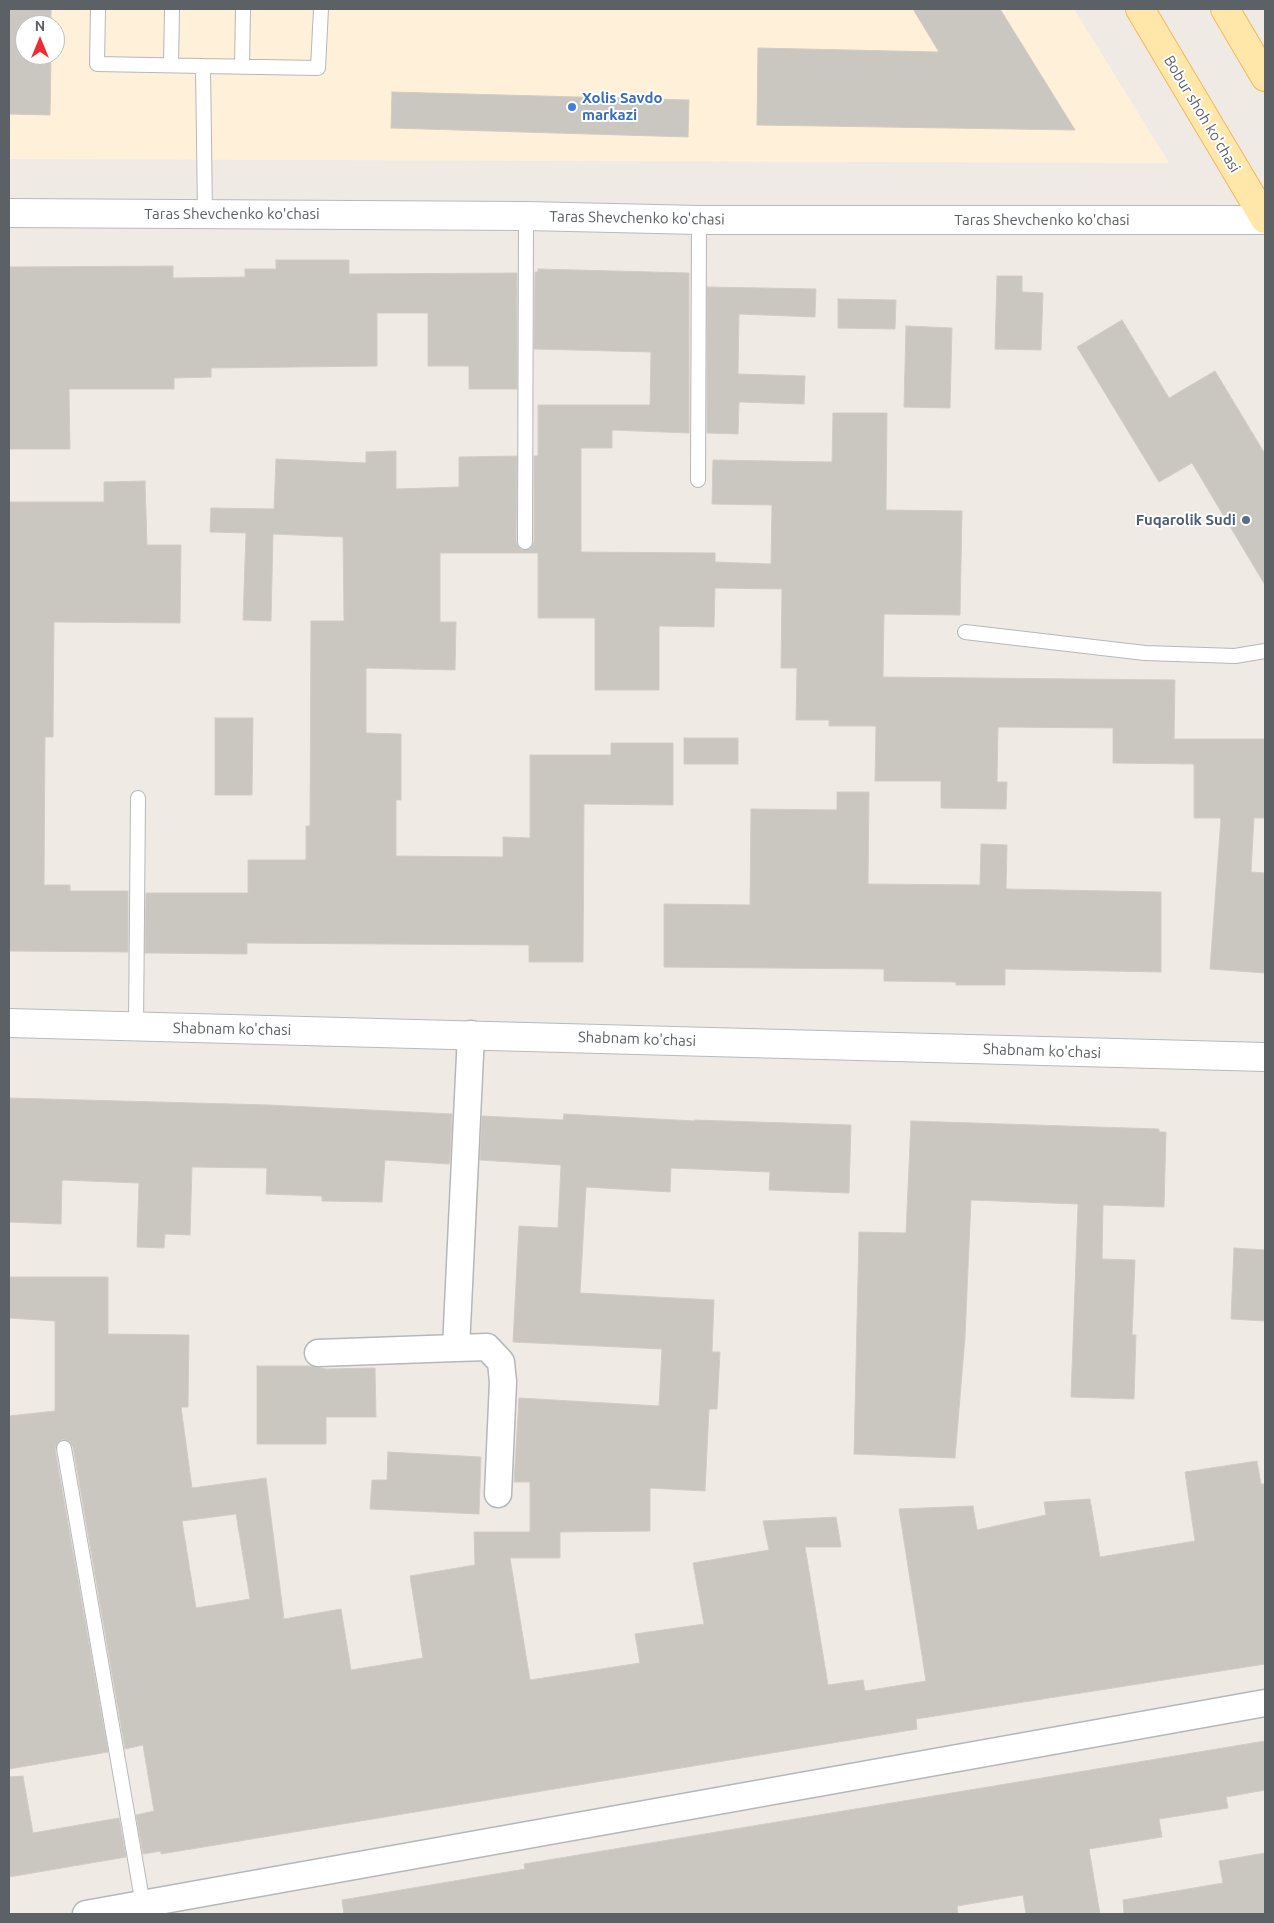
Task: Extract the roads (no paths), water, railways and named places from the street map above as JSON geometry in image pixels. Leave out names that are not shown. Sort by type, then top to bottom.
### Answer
[{"type":"main road","name":"Bobur shoh ko'chasi","points":[[1140,9],[1265,219]]},
{"type":"main road","points":[[1225,9],[1265,77]]},
{"type":"street","name":"Taras Shevchenko ko'chasi","points":[[9,213],[526,216],[699,220],[1265,219]]},
{"type":"street","name":"Shabnam ko'chasi","points":[[9,1023],[471,1034],[1265,1057]]},
{"type":"street","points":[[456,1348],[471,1034]]},
{"type":"street","points":[[318,1353],[487,1347],[501,1362],[503,1382],[498,1494]]},
{"type":"street","points":[[86,1914],[1265,1703]]},
{"type":"lane","points":[[98,9],[97,64],[318,68],[321,9]]},
{"type":"lane","points":[[171,65],[172,9]]},
{"type":"lane","points":[[242,67],[243,9]]},
{"type":"lane","points":[[203,66],[205,214]]},
{"type":"lane","points":[[524,542],[526,216]]},
{"type":"lane","points":[[698,480],[699,220]]},
{"type":"lane","points":[[965,632],[1144,654],[1235,656],[1265,651]]},
{"type":"lane","points":[[136,1026],[138,798]]},
{"type":"lane","points":[[64,1448],[143,1905]]},
{"type":"place","name":"Xolis Savdo markazi","points":[[572,107]]},
{"type":"place","name":"Fuqarolik Sudi","points":[[1246,520]]}]
